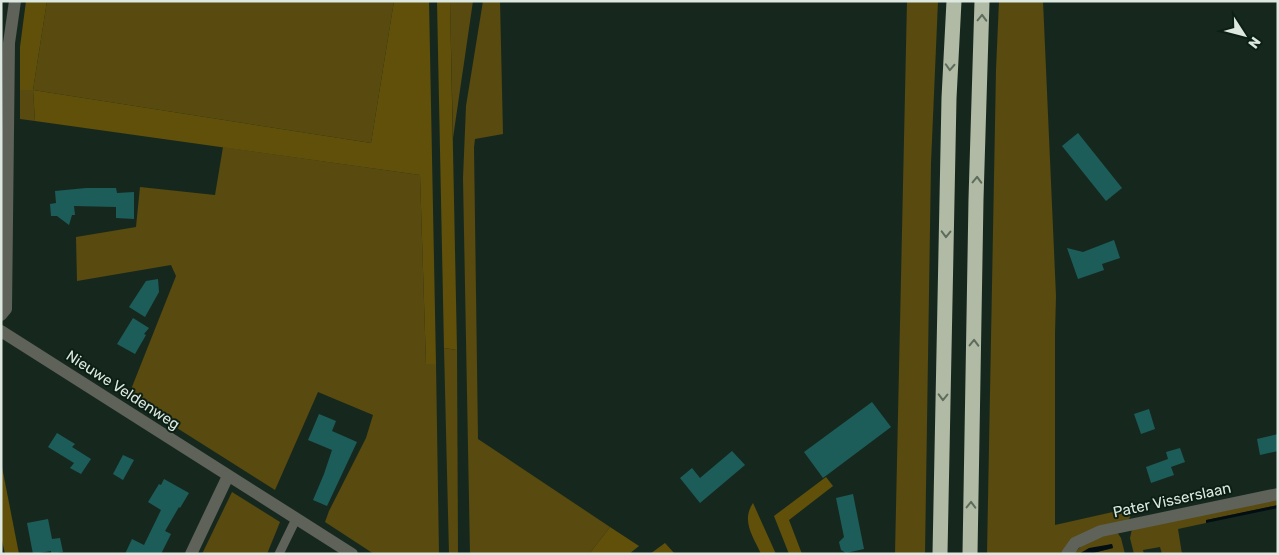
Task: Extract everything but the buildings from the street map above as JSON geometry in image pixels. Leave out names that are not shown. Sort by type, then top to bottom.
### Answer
[{"type":"highway","points":[[940,554],[949,108],[954,1]]},
{"type":"highway","points":[[970,554],[976,199],[982,1]]},
{"type":"street","points":[[1,315],[6,309],[5,42],[15,1]]},
{"type":"street","name":"Nieuwe Veldenweg","points":[[1,331],[352,554]]},
{"type":"street","points":[[191,554],[228,476]]},
{"type":"street","name":"Pater Visserslaan","points":[[1067,554],[1075,543],[1102,531],[1278,494]]},
{"type":"lane","points":[[279,554],[296,519]]},
{"type":"shaded area","points":[[26,1],[47,1],[33,90],[20,90],[20,47]]},
{"type":"shaded area","points":[[47,1],[394,1],[371,143],[33,90]]},
{"type":"shaded area","points":[[394,1],[429,1],[436,364],[426,364],[420,175],[35,121],[33,90],[371,143]]},
{"type":"shaded area","points":[[437,1],[450,1],[457,350],[444,348]]},
{"type":"shaded area","points":[[450,1],[473,1],[453,138]]},
{"type":"shaded area","points":[[483,1],[500,1],[503,134],[475,139],[474,147],[478,439],[610,527],[589,554],[470,554],[463,178],[466,106]]},
{"type":"shaded area","points":[[907,1],[938,1],[931,163],[925,554],[895,554]]},
{"type":"shaded area","points":[[999,1],[1043,1],[1056,296],[1055,525],[1135,507],[1128,521],[1066,546],[1060,554],[987,554],[996,70]]},
{"type":"shaded area","points":[[20,90],[33,90],[35,121],[20,119]]},
{"type":"shaded area","points":[[223,147],[420,175],[426,364],[436,364],[439,554],[374,554],[325,522],[366,438],[373,415],[318,392],[275,490],[128,397],[176,276],[171,265],[77,281],[76,237],[136,227],[140,187],[215,195]]},
{"type":"shaded area","points":[[444,348],[457,350],[458,554],[449,554]]},
{"type":"shaded area","points":[[1,462],[19,554],[5,554],[1,536]]},
{"type":"shaded area","points":[[826,477],[833,486],[789,520],[802,554],[789,554],[774,516]]},
{"type":"shaded area","points":[[232,492],[280,522],[267,554],[202,554]]},
{"type":"shaded area","points":[[1278,498],[1278,505],[1207,520],[1206,523],[1178,529],[1182,554],[1162,554],[1160,547],[1143,550],[1144,554],[1134,554],[1130,538],[1132,529]]},
{"type":"shaded area","points":[[753,503],[776,554],[761,554],[752,535],[748,516]]},
{"type":"shaded area","points":[[1278,505],[1278,508],[1206,523],[1206,520]]},
{"type":"shaded area","points":[[610,527],[639,546],[629,554],[589,554]]},
{"type":"shaded area","points":[[1117,532],[1121,538],[1125,554],[1089,554],[1113,548],[1112,544],[1073,554],[1087,541]]},
{"type":"shaded area","points":[[665,543],[675,554],[650,554]]},
{"type":"shaded area","points":[[1112,544],[1113,548],[1089,554],[1079,554],[1089,548]]}]
